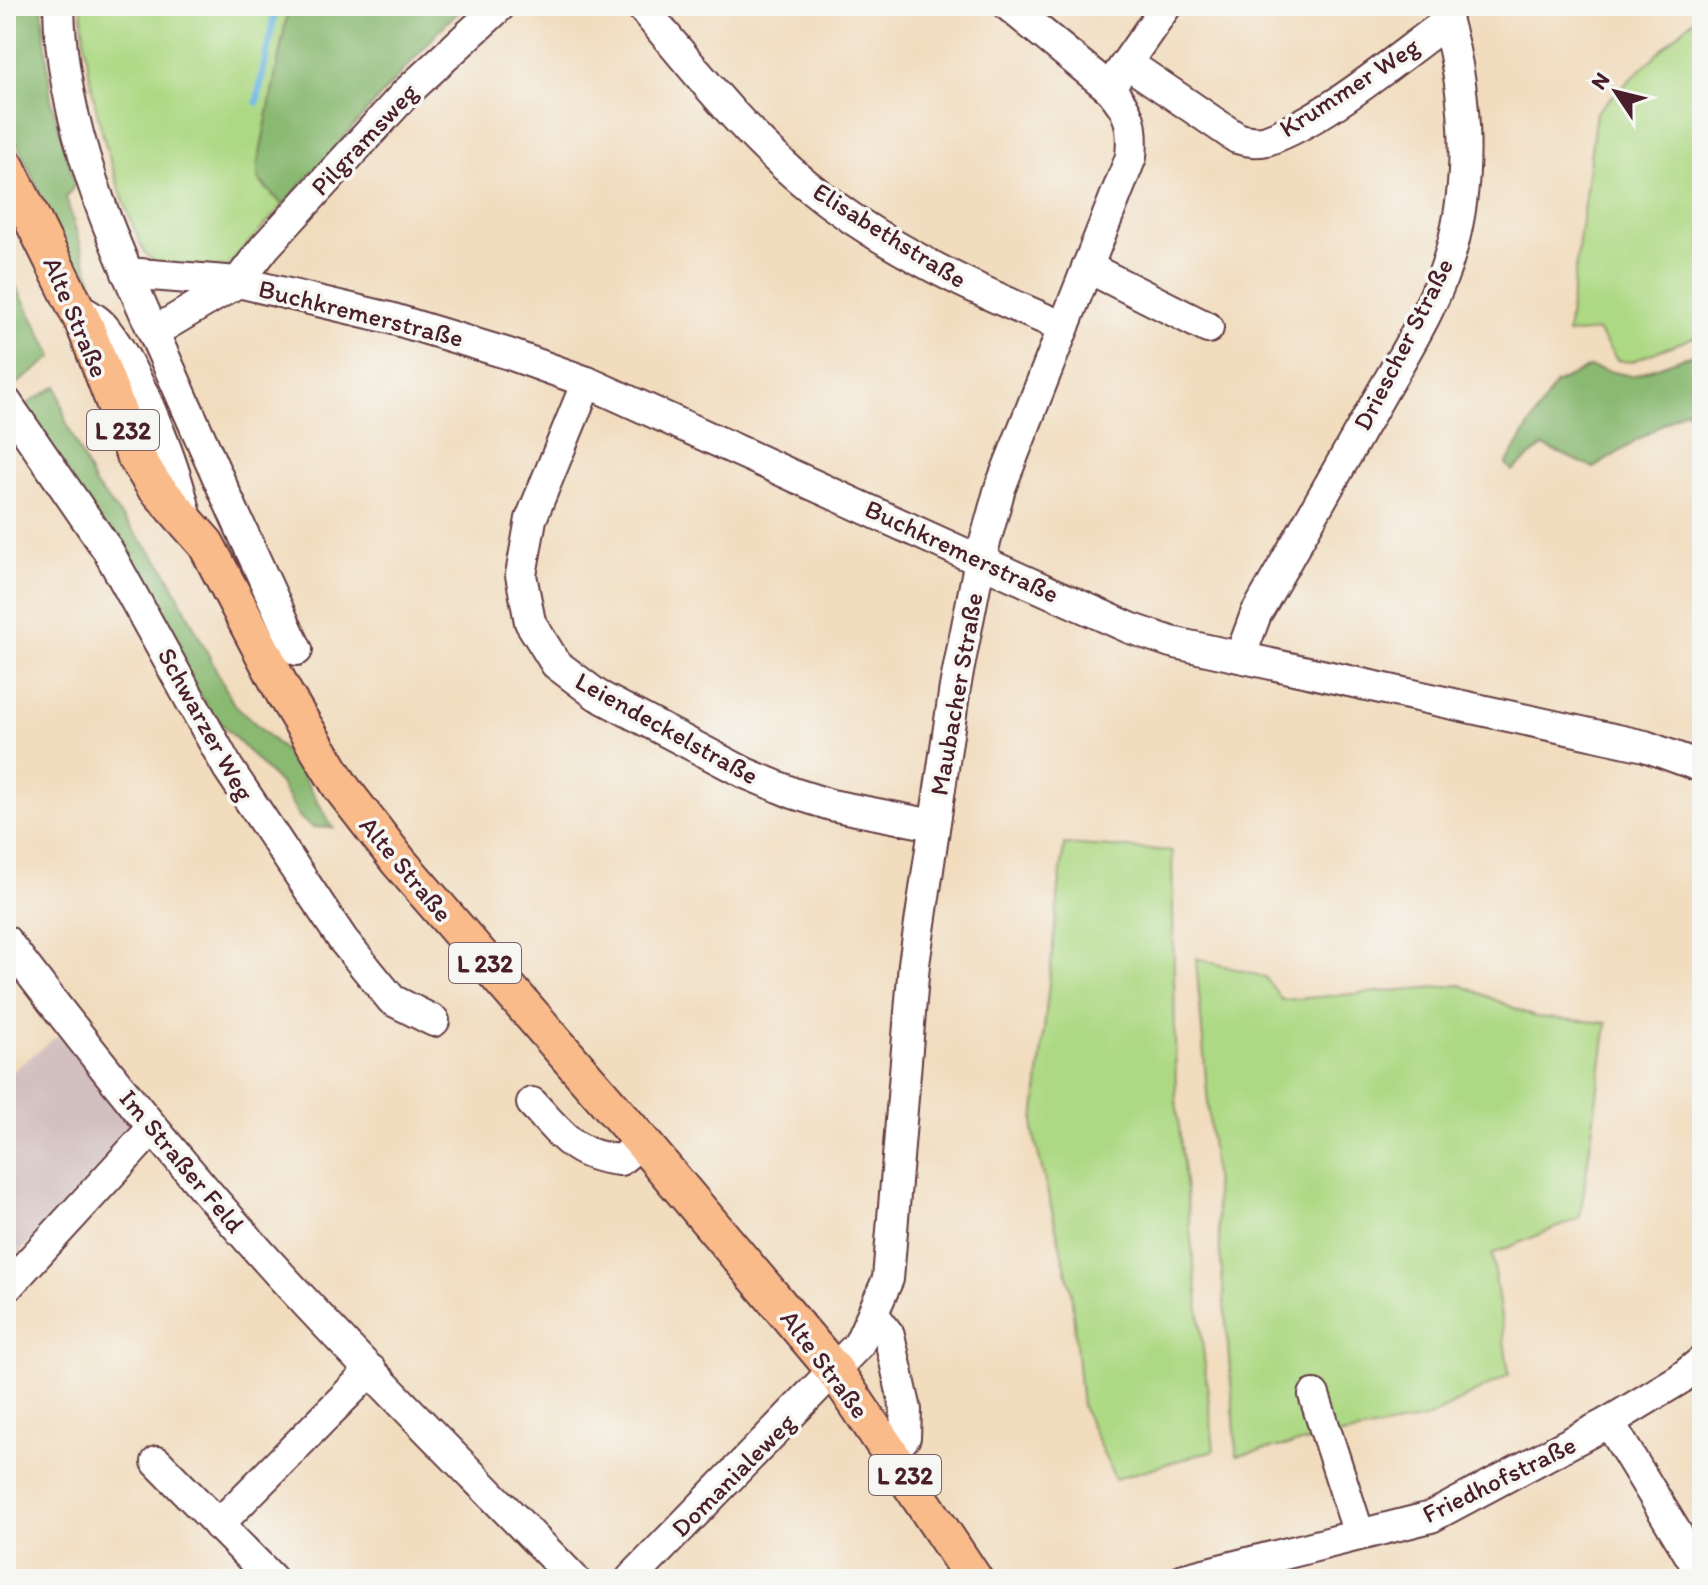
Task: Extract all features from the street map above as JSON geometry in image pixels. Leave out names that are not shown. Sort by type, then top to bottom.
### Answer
[{"type":"main road","name":"Alte Straße","points":[[6,166],[77,308],[134,454],[153,484],[187,520],[222,570],[313,743],[364,819],[835,1371],[974,1579]]},
{"type":"street","points":[[59,6],[68,90],[95,186],[127,273],[297,650]]},
{"type":"street","name":"Pilgramsweg","points":[[154,332],[238,282],[265,247],[406,93],[500,6]]},
{"type":"street","name":"Elisabethstraße","points":[[641,6],[748,128],[807,185],[877,234],[940,272],[1064,327]]},
{"type":"street","name":"Maubacher Straße","points":[[835,1371],[859,1344],[888,1279],[914,964],[933,825],[980,560],[1000,488],[1131,157],[1134,128],[1126,107],[1109,88],[1009,6]]},
{"type":"street","points":[[1109,88],[1166,6]]},
{"type":"street","name":"Krummer Weg","points":[[1127,63],[1237,138],[1256,142],[1286,131],[1330,105],[1444,14]]},
{"type":"street","name":"Driescher Straße","points":[[1240,657],[1256,614],[1390,378],[1443,277],[1456,230],[1463,155],[1455,50],[1444,14]]},
{"type":"street","points":[[1087,267],[1208,328]]},
{"type":"street","points":[[127,273],[238,282]]},
{"type":"street","name":"Buchkremerstraße","points":[[238,282],[456,336],[587,382],[1130,628],[1240,657],[1645,746],[1702,767]]},
{"type":"street","name":"Leiendeckelstraße","points":[[587,382],[531,519],[521,575],[530,622],[556,664],[597,695],[745,773],[831,805],[933,825]]},
{"type":"street","name":"Schwarzer Weg","points":[[6,402],[107,549],[228,768],[317,903],[392,1000],[434,1021]]},
{"type":"street","name":"Im Straßer Feld","points":[[6,941],[153,1128],[284,1280],[574,1579]]},
{"type":"street","points":[[532,1103],[574,1147],[594,1158],[620,1160],[642,1142]]},
{"type":"street","points":[[6,1288],[153,1128]]},
{"type":"street","points":[[874,1315],[889,1335],[906,1410],[905,1437],[891,1454]]},
{"type":"street","name":"Friedhofstraße","points":[[1184,1579],[1431,1517],[1609,1422],[1680,1379],[1702,1361]]},
{"type":"street","points":[[218,1525],[371,1370]]},
{"type":"street","name":"Domanialeweg","points":[[631,1579],[835,1371]]},
{"type":"street","points":[[1314,1395],[1359,1534]]},
{"type":"street","points":[[1609,1422],[1702,1575]]},
{"type":"street","points":[[157,1462],[272,1579]]},
{"type":"shaded area","points":[[59,1035],[135,1127],[6,1267],[6,1076]]},
{"type":"green space","points":[[6,6],[42,6],[51,99],[75,184],[66,198],[98,301],[93,306],[6,120]]},
{"type":"green space","points":[[81,6],[289,6],[258,164],[258,180],[283,205],[227,267],[156,263],[144,252],[102,132],[89,70]]},
{"type":"green space","points":[[289,6],[466,6],[447,22],[283,205],[258,179],[258,164]]},
{"type":"green space","points":[[1702,11],[1702,334],[1630,362],[1617,360],[1598,331],[1567,334],[1596,112]]},
{"type":"green space","points":[[6,267],[53,357],[6,392]]},
{"type":"green space","points":[[1702,351],[1702,436],[1686,409],[1594,468],[1543,446],[1512,471],[1506,464],[1555,384],[1589,367],[1632,376]]},
{"type":"green space","points":[[57,386],[66,422],[95,485],[163,566],[233,703],[292,758],[333,828],[312,827],[300,818],[280,784],[210,712],[22,407]]},
{"type":"green space","points":[[1064,844],[1172,851],[1176,1099],[1214,1450],[1115,1479],[1082,1406],[1071,1291],[1033,1131]]},
{"type":"green space","points":[[1196,958],[1265,977],[1282,1000],[1461,985],[1535,1017],[1607,1023],[1580,1218],[1492,1254],[1509,1375],[1425,1419],[1237,1455]]},
{"type":"waterway","points":[[257,102],[276,6]]}]
